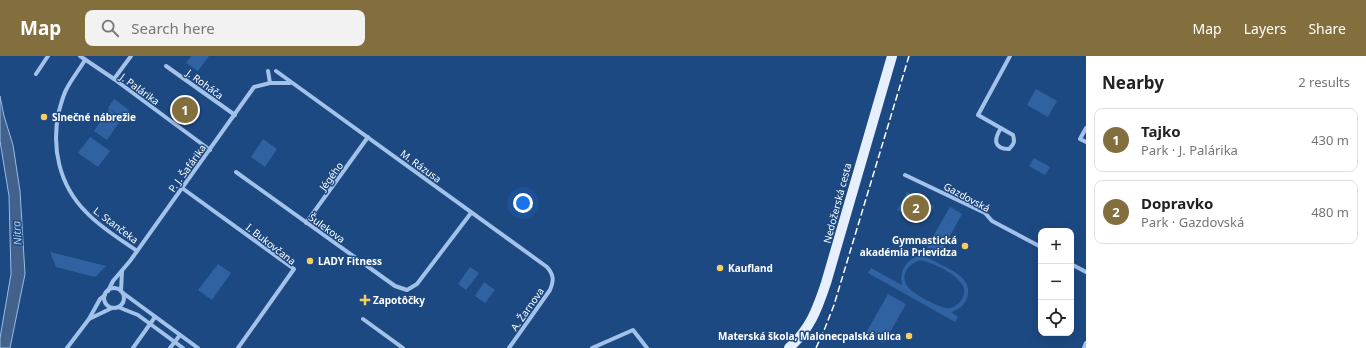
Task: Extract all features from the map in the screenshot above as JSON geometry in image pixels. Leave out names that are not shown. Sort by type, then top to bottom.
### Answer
[{"type":"main road","name":"Nedožerská cesta","points":[[789,348],[804,333],[813,319],[828,279],[892,56]]},
{"type":"street","points":[[36,74],[48,56]]},
{"type":"street","name":"J. Palárika","points":[[80,56],[114,79],[210,150]]},
{"type":"street","points":[[114,79],[131,56]]},
{"type":"street","points":[[1001,128],[996,136],[996,142],[999,147],[1009,150],[1015,140],[1013,135],[1001,128],[978,115],[1010,56]]},
{"type":"street","name":"L. Stančeka","points":[[85,60],[65,91],[60,106],[56,124],[55,142],[57,158],[62,174],[72,195],[85,212],[99,224],[137,251]]},
{"type":"street","name":"J. Roháča","points":[[166,66],[235,115]]},
{"type":"street","points":[[268,71],[270,82]]},
{"type":"street","name":"M. Rázusa","points":[[276,71],[547,267],[552,273],[553,278]]},
{"type":"street","name":"P. J. Šafárika","points":[[108,291],[113,281],[137,251],[254,87],[270,82],[291,82]]},
{"type":"street","points":[[1086,128],[1080,139],[1086,142]]},
{"type":"street","name":"Jégého","points":[[306,223],[368,137]]},
{"type":"street","name":"Šulekova","points":[[236,172],[394,286],[407,290],[417,284],[471,213]]},
{"type":"street","name":"Gazdovská","points":[[905,175],[985,213],[992,221],[1038,245]]},
{"type":"street","name":"I. Bukovčana","points":[[182,188],[294,270],[238,348]]},
{"type":"street","points":[[1074,266],[1086,272]]},
{"type":"street","points":[[118,307],[123,301],[123,270]]},
{"type":"street","name":"A. Žarnova","points":[[509,348],[550,290],[553,284],[553,278]]},
{"type":"street","points":[[67,348],[89,319],[100,299],[108,291],[113,289],[122,292],[198,348]]},
{"type":"street","points":[[105,295],[106,303],[112,308]]},
{"type":"street","points":[[89,319],[112,308],[118,307],[138,315],[184,348]]},
{"type":"street","points":[[133,348],[155,317]]},
{"type":"street","points":[[362,319],[403,348]]},
{"type":"street","points":[[592,348],[633,330],[647,348]]},
{"type":"street","points":[[170,348],[180,335]]},
{"type":"street","points":[[1084,348],[1086,343]]},
{"type":"shaded area","points":[[191,56],[209,56],[198,71],[186,63]]},
{"type":"shaded area","points":[[1036,89],[1057,101],[1048,117],[1027,105]]},
{"type":"shaded area","points":[[114,99],[129,110],[123,118],[108,108]]},
{"type":"shaded area","points":[[109,109],[122,118],[107,140],[94,131]]},
{"type":"shaded area","points":[[90,137],[110,151],[98,167],[78,153]]},
{"type":"shaded area","points":[[263,139],[277,149],[265,167],[251,157]]},
{"type":"shaded area","points":[[1034,158],[1050,167],[1045,175],[1029,166]]},
{"type":"shaded area","points":[[907,192],[934,206],[927,220],[915,219],[897,210]]},
{"type":"shaded area","points":[[950,207],[962,214],[940,254],[927,247]]},
{"type":"shaded area","points":[[50,252],[106,266],[95,277],[56,267]]},
{"type":"shaded area","points":[[920,256],[926,257],[959,275],[966,282],[968,292],[966,301],[956,310],[951,312],[958,317],[955,322],[868,273],[871,268],[902,285],[901,280],[903,270],[907,263]],"holes":[[[921,260],[936,265],[960,281],[964,288],[964,295],[960,302],[952,308],[942,307],[926,300],[908,287],[905,283],[905,274],[909,267]]]},
{"type":"shaded area","points":[[218,264],[231,273],[212,300],[198,290]]},
{"type":"shaded area","points":[[470,267],[479,273],[466,290],[458,284]]},
{"type":"shaded area","points":[[484,282],[495,290],[485,303],[475,296]]},
{"type":"shaded area","points":[[888,294],[906,304],[884,343],[866,333]]},
{"type":"water","name":"Nitra","points":[[0,96],[4,116],[13,145],[20,191],[25,274],[10,348],[0,348],[0,338],[11,274],[9,196],[0,141]]},
{"type":"railway","points":[[816,348],[834,305],[909,56]]},
{"type":"place","name":"Tajko","points":[[185,110]]},
{"type":"place","name":"Slnečné nábrežie","points":[[44,117]]},
{"type":"place","name":"Dopravko","points":[[916,208]]},
{"type":"place","name":"Gymnastická akadémia Prievidza","points":[[965,246]]},
{"type":"place","name":"LADY Fitness","points":[[310,261]]},
{"type":"place","name":"Kaufland","points":[[720,268]]},
{"type":"place","name":"Zapotôčky","points":[[365,300]]},
{"type":"place","name":"Materská škola, Malonecpalská ulica","points":[[909,336]]}]
